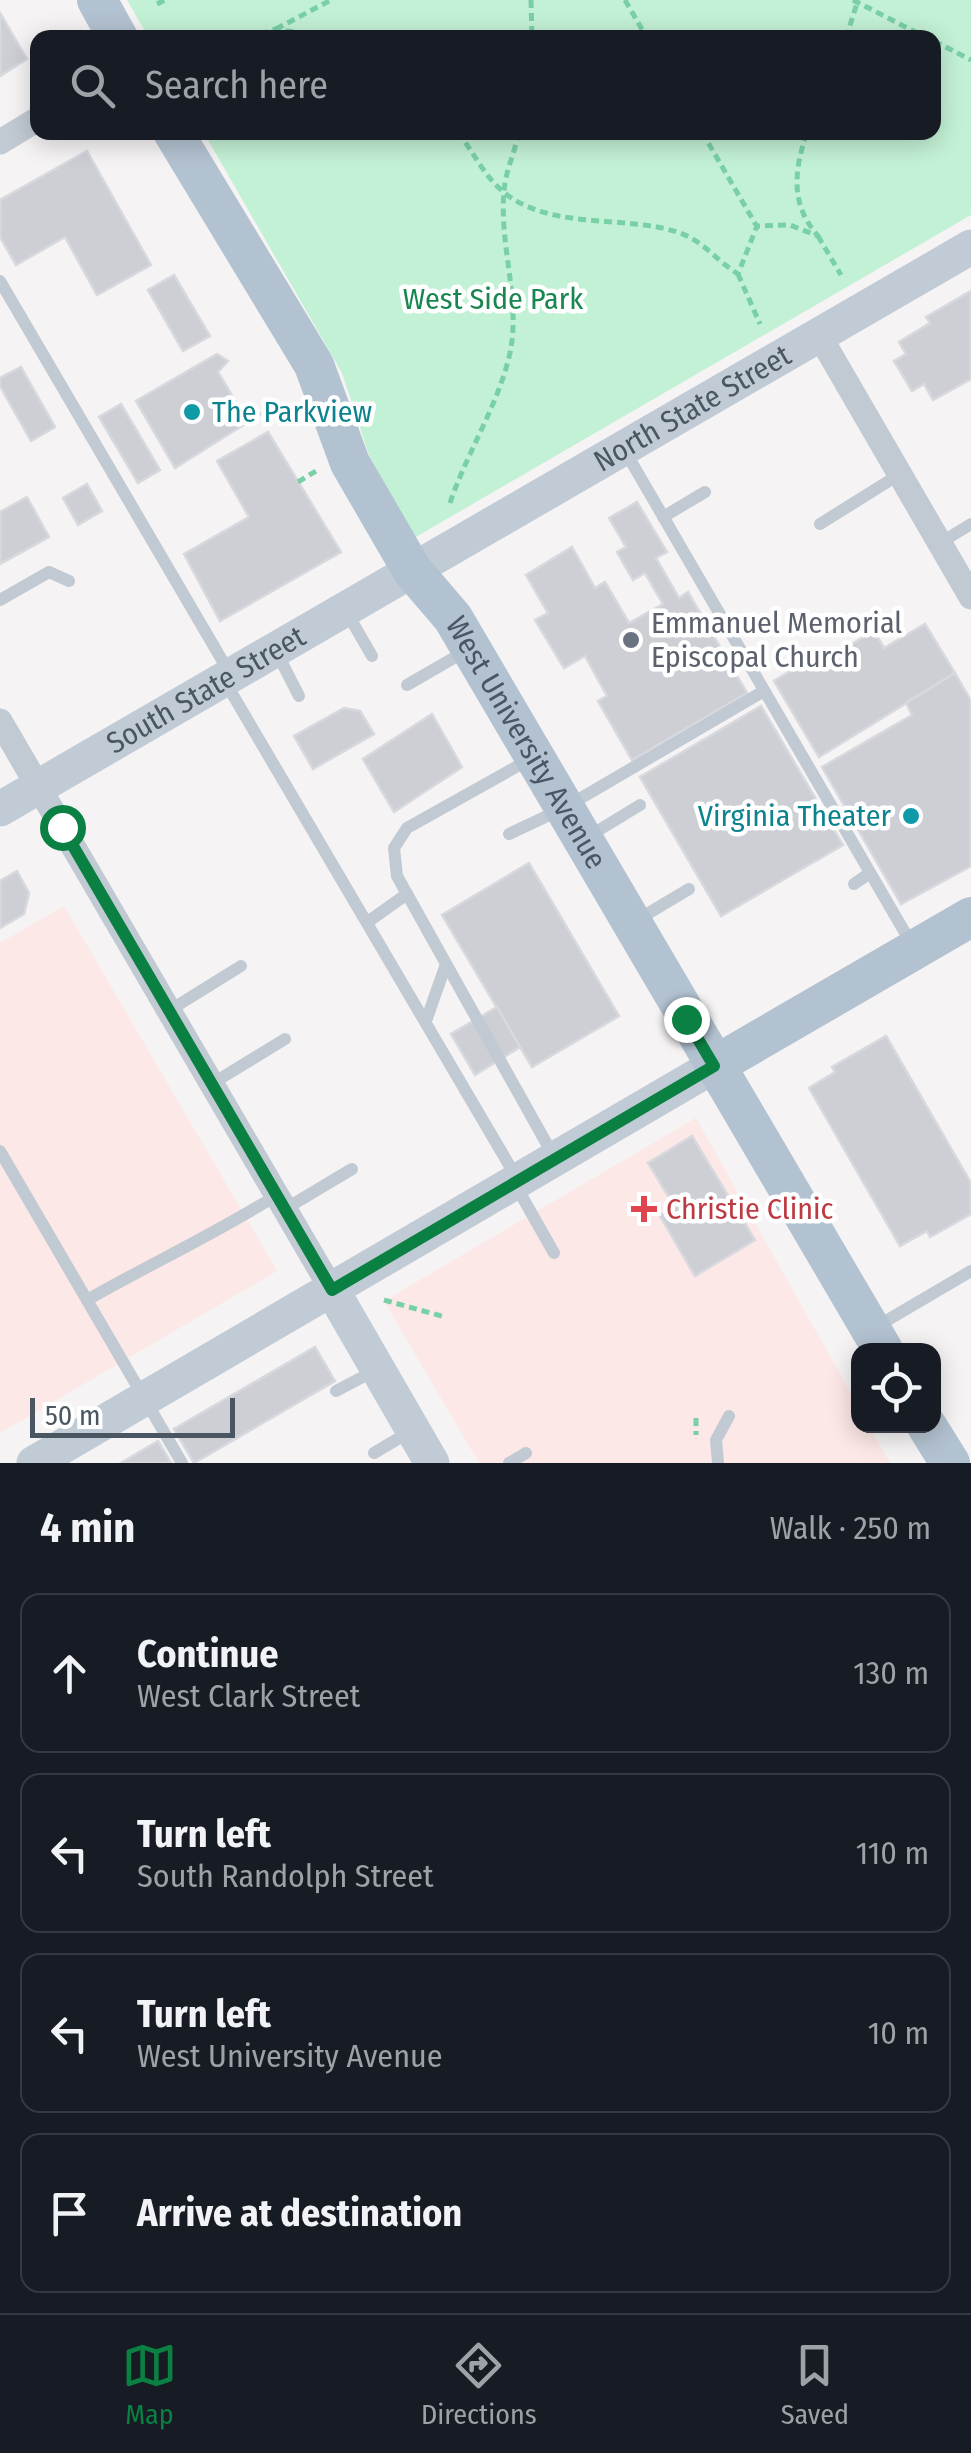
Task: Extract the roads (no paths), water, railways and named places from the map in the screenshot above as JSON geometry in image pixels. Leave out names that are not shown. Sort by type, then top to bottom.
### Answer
[{"type":"main road","points":[[96,0],[113,30]]},
{"type":"main road","name":"West University Avenue","points":[[178,140],[314,365],[350,463],[412,570],[438,597],[470,648],[877,1340]]},
{"type":"main road","name":"North State Street","points":[[412,570],[971,247]]},
{"type":"main road","name":"South State Street","points":[[0,809],[412,570]]},
{"type":"main road","points":[[34,1463],[915,949],[967,927]]},
{"type":"main road","points":[[332,1290],[432,1463]]},
{"type":"main road","points":[[932,1433],[950,1463]]},
{"type":"street","points":[[0,142],[30,125]]},
{"type":"street","points":[[819,335],[971,597]]},
{"type":"street","points":[[0,720],[332,1290]]},
{"type":"lane","points":[[0,281],[426,1021],[554,1253]]},
{"type":"lane","points":[[624,448],[915,949]]},
{"type":"lane","points":[[820,524],[900,474]]},
{"type":"lane","points":[[663,517],[705,492]]},
{"type":"lane","points":[[940,543],[971,524]]},
{"type":"lane","points":[[0,600],[50,572],[69,581]]},
{"type":"lane","points":[[344,609],[372,656]]},
{"type":"lane","points":[[275,648],[300,696]]},
{"type":"lane","points":[[407,685],[470,648]]},
{"type":"lane","points":[[573,824],[764,691]]},
{"type":"lane","points":[[534,757],[408,828],[394,848],[397,876],[556,1160]]},
{"type":"lane","points":[[509,834],[573,824],[640,805]]},
{"type":"lane","points":[[854,884],[870,873]]},
{"type":"lane","points":[[631,924],[689,890]]},
{"type":"lane","points":[[369,921],[407,894]]},
{"type":"lane","points":[[170,1010],[241,966]]},
{"type":"lane","points":[[426,1021],[445,967]]},
{"type":"lane","points":[[212,1083],[285,1039]]},
{"type":"lane","points":[[0,1152],[182,1463]]},
{"type":"lane","points":[[87,1300],[153,1262],[352,1169]]},
{"type":"lane","points":[[877,1340],[971,1271]]},
{"type":"lane","points":[[336,1391],[378,1369]]},
{"type":"lane","points":[[718,1463],[716,1440],[729,1416]]},
{"type":"lane","points":[[374,1453],[413,1430]]},
{"type":"lane","points":[[509,1463],[526,1454]]},
{"type":"place","name":"The Parkview","points":[[192,412]]},
{"type":"place","name":"Emmanuel Memorial Episcopal Church","points":[[631,640]]},
{"type":"place","name":"Virginia Theater","points":[[911,816]]},
{"type":"place","name":"Christie Clinic","points":[[644,1209]]},
{"type":"park label","name":"West Side Park","points":[[493,299]]}]
